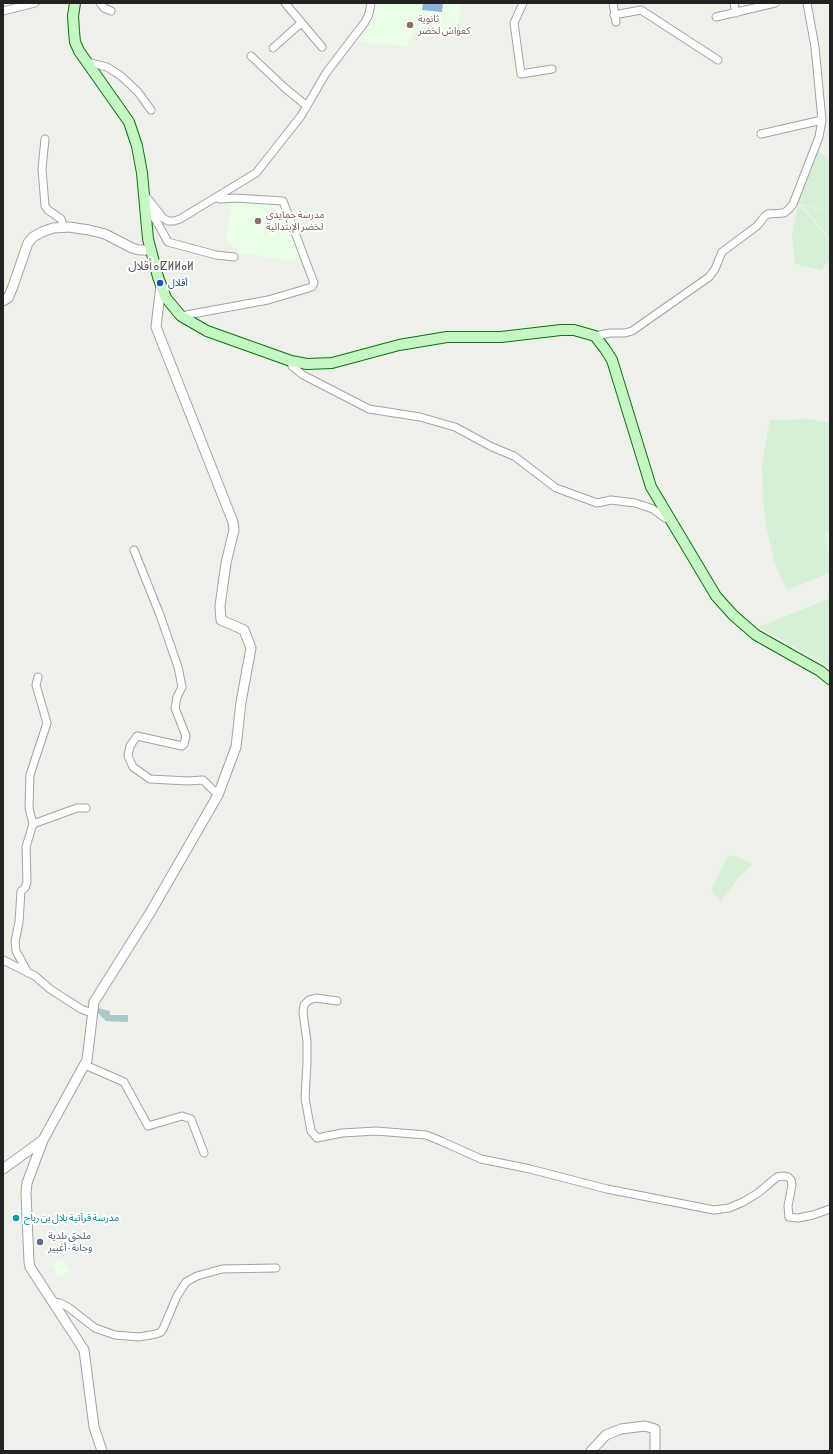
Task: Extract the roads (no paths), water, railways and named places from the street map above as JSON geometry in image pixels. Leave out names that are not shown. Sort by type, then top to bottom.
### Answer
[{"type":"main road","points":[[75,3],[73,16],[75,42],[79,51],[129,122],[137,146],[145,199],[148,238],[151,250],[166,298],[181,316],[206,331],[291,361],[307,364],[332,363],[400,345],[447,337],[501,337],[553,330],[574,330],[595,336],[603,345],[612,360],[651,487],[716,596],[756,635],[820,671],[830,679]]},
{"type":"street","points":[[3,11],[35,3]]},
{"type":"street","points":[[100,3],[104,8],[111,11]]},
{"type":"street","points":[[285,3],[322,47]]},
{"type":"street","points":[[145,199],[163,218],[174,221],[217,198],[256,172],[307,106],[326,73],[365,22],[369,14],[370,3]]},
{"type":"street","points":[[523,3],[514,23],[522,74],[552,69]]},
{"type":"street","points":[[613,3],[615,18],[641,10],[718,60]]},
{"type":"street","points":[[734,3],[736,13]]},
{"type":"street","points":[[716,17],[775,3]]},
{"type":"street","points":[[595,336],[610,332],[625,333],[632,331],[709,277],[715,269],[722,252],[757,226],[765,216],[768,214],[784,213],[793,204],[819,137],[822,120],[815,47],[807,3]]},
{"type":"street","points":[[273,48],[301,23]]},
{"type":"street","points":[[251,56],[307,106]]},
{"type":"street","points":[[87,62],[107,67],[121,76],[138,92],[151,110]]},
{"type":"street","points":[[761,134],[822,120]]},
{"type":"street","points":[[45,139],[42,169],[45,206],[48,210],[61,219],[64,228]]},
{"type":"street","points":[[181,316],[268,300],[312,288],[314,283],[283,201],[217,198]]},
{"type":"street","points":[[145,199],[168,242],[216,255],[234,257]]},
{"type":"street","points":[[3,301],[8,298],[12,289],[28,243],[33,237],[53,228],[89,230],[105,234],[132,248],[139,250],[151,250]]},
{"type":"street","points":[[102,1451],[94,1427],[84,1350],[30,1267],[26,1193],[27,1183],[43,1140],[87,1060],[94,1002],[150,913],[218,795],[236,747],[241,702],[250,648],[244,630],[221,620],[220,606],[226,563],[234,530],[233,522],[156,327],[161,284]]},
{"type":"street","points":[[291,361],[292,366],[302,375],[369,409],[420,417],[455,427],[492,447],[514,456],[556,488],[597,503],[611,500],[635,503],[670,519]]},
{"type":"street","points":[[134,550],[160,615],[178,667],[182,687],[176,697],[175,708],[186,736],[182,746],[137,736],[130,746],[128,756],[133,767],[150,779],[188,781],[203,780],[218,795]]},
{"type":"street","points":[[28,973],[16,951],[15,942],[19,922],[21,891],[25,888],[27,882],[26,847],[33,824],[29,808],[30,775],[47,723],[36,685],[38,677]]},
{"type":"street","points":[[33,824],[77,808],[86,808]]},
{"type":"street","points":[[3,960],[28,973],[81,1010],[92,1013]]},
{"type":"street","points":[[337,1001],[316,998],[309,1000],[304,1005],[303,1013],[307,1041],[305,1098],[311,1131],[317,1138],[342,1133],[376,1131],[426,1136],[481,1159],[558,1176],[607,1189],[714,1210],[729,1208],[743,1202],[758,1193],[777,1177],[783,1176],[788,1177],[791,1180],[792,1185],[788,1206],[789,1217],[798,1218],[830,1209]]},
{"type":"street","points":[[85,1065],[124,1082],[148,1126],[182,1116],[191,1119],[204,1153]]},
{"type":"street","points":[[3,1169],[43,1140]]},
{"type":"street","points":[[54,1302],[60,1303],[68,1308],[95,1328],[115,1335],[139,1337],[161,1332],[179,1291],[186,1282],[191,1279],[222,1269],[276,1268]]},
{"type":"street","points":[[591,1451],[606,1435],[621,1428],[646,1426],[655,1429],[655,1451]]},
{"type":"place","name":"ثانوية كعواش لخضر","points":[[410,25]]},
{"type":"place","name":"مدرسة حمايدي لخضر الإبتدائية","points":[[258,221]]},
{"type":"place","name":"أقلال","points":[[160,283]]},
{"type":"place","name":"مدرسة قرآتية بلال بن رباح","points":[[16,1218]]},
{"type":"place","name":"ملحق بلدية وجانة - أغبير","points":[[40,1242]]},
{"type":"district","name":"أقلال ⴰⵇⵍⵍⴰⵍ","points":[[161,266]]}]
